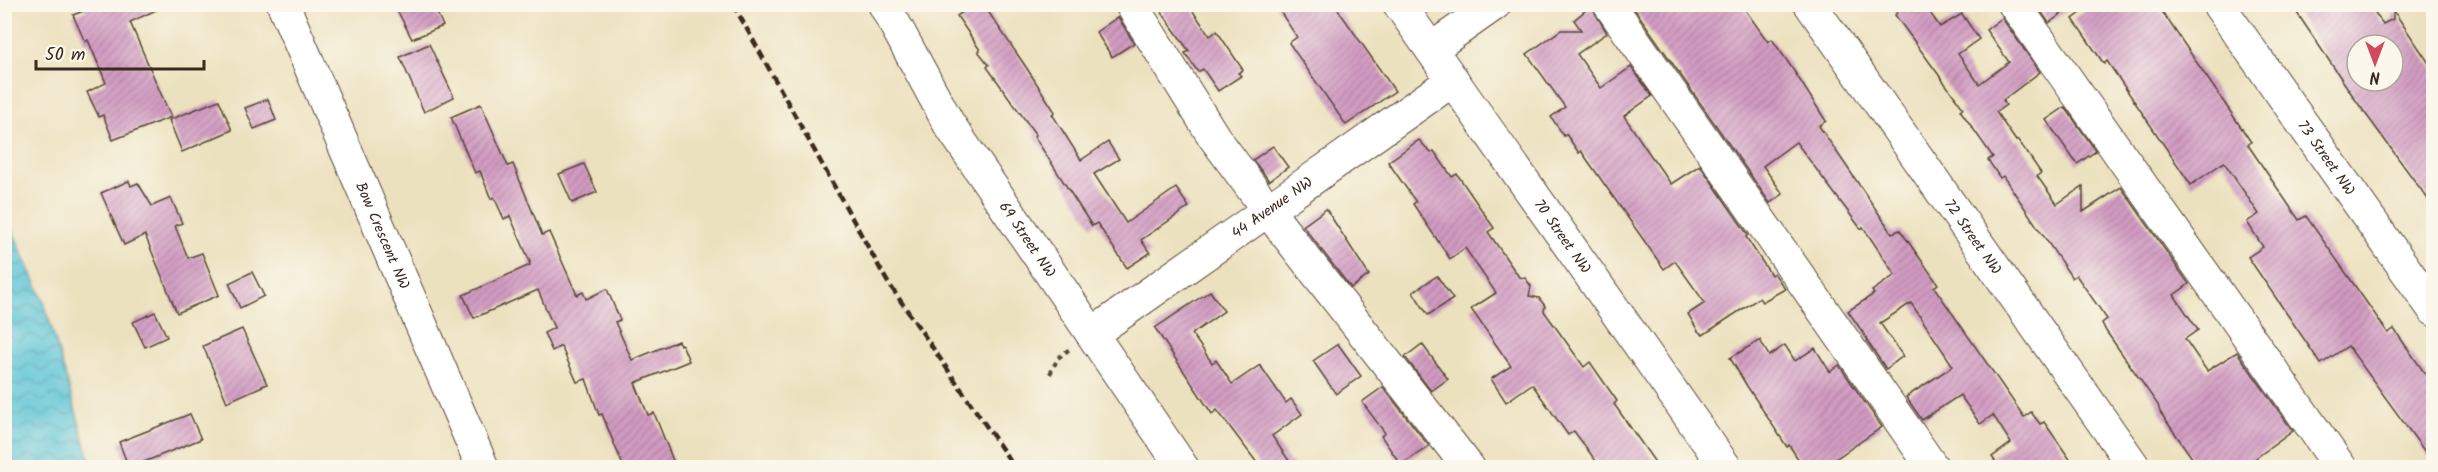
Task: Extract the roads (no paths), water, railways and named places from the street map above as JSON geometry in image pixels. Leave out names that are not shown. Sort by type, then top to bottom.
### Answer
[{"type":"street","name":"Bow Crescent NW","points":[[283,4],[483,468]]},
{"type":"street","name":"69 Street NW","points":[[884,4],[949,124],[1184,468]]},
{"type":"street","points":[[1131,4],[1214,137],[1268,211],[1469,468]]},
{"type":"street","name":"70 Street NW","points":[[1399,4],[1726,468]]},
{"type":"street","points":[[1431,49],[1495,4]]},
{"type":"street","points":[[1609,4],[1933,468]]},
{"type":"street","name":"72 Street NW","points":[[1810,4],[2135,468]]},
{"type":"street","points":[[2014,4],[2341,468]]},
{"type":"street","name":"73 Street NW","points":[[2218,4],[2433,310]]},
{"type":"street","name":"44 Avenue NW","points":[[1092,334],[1453,80]]},
{"type":"water","points":[[4,212],[44,302],[92,467],[5,467]]},
{"type":"railway","points":[[733,4],[887,281],[1015,468]]}]
